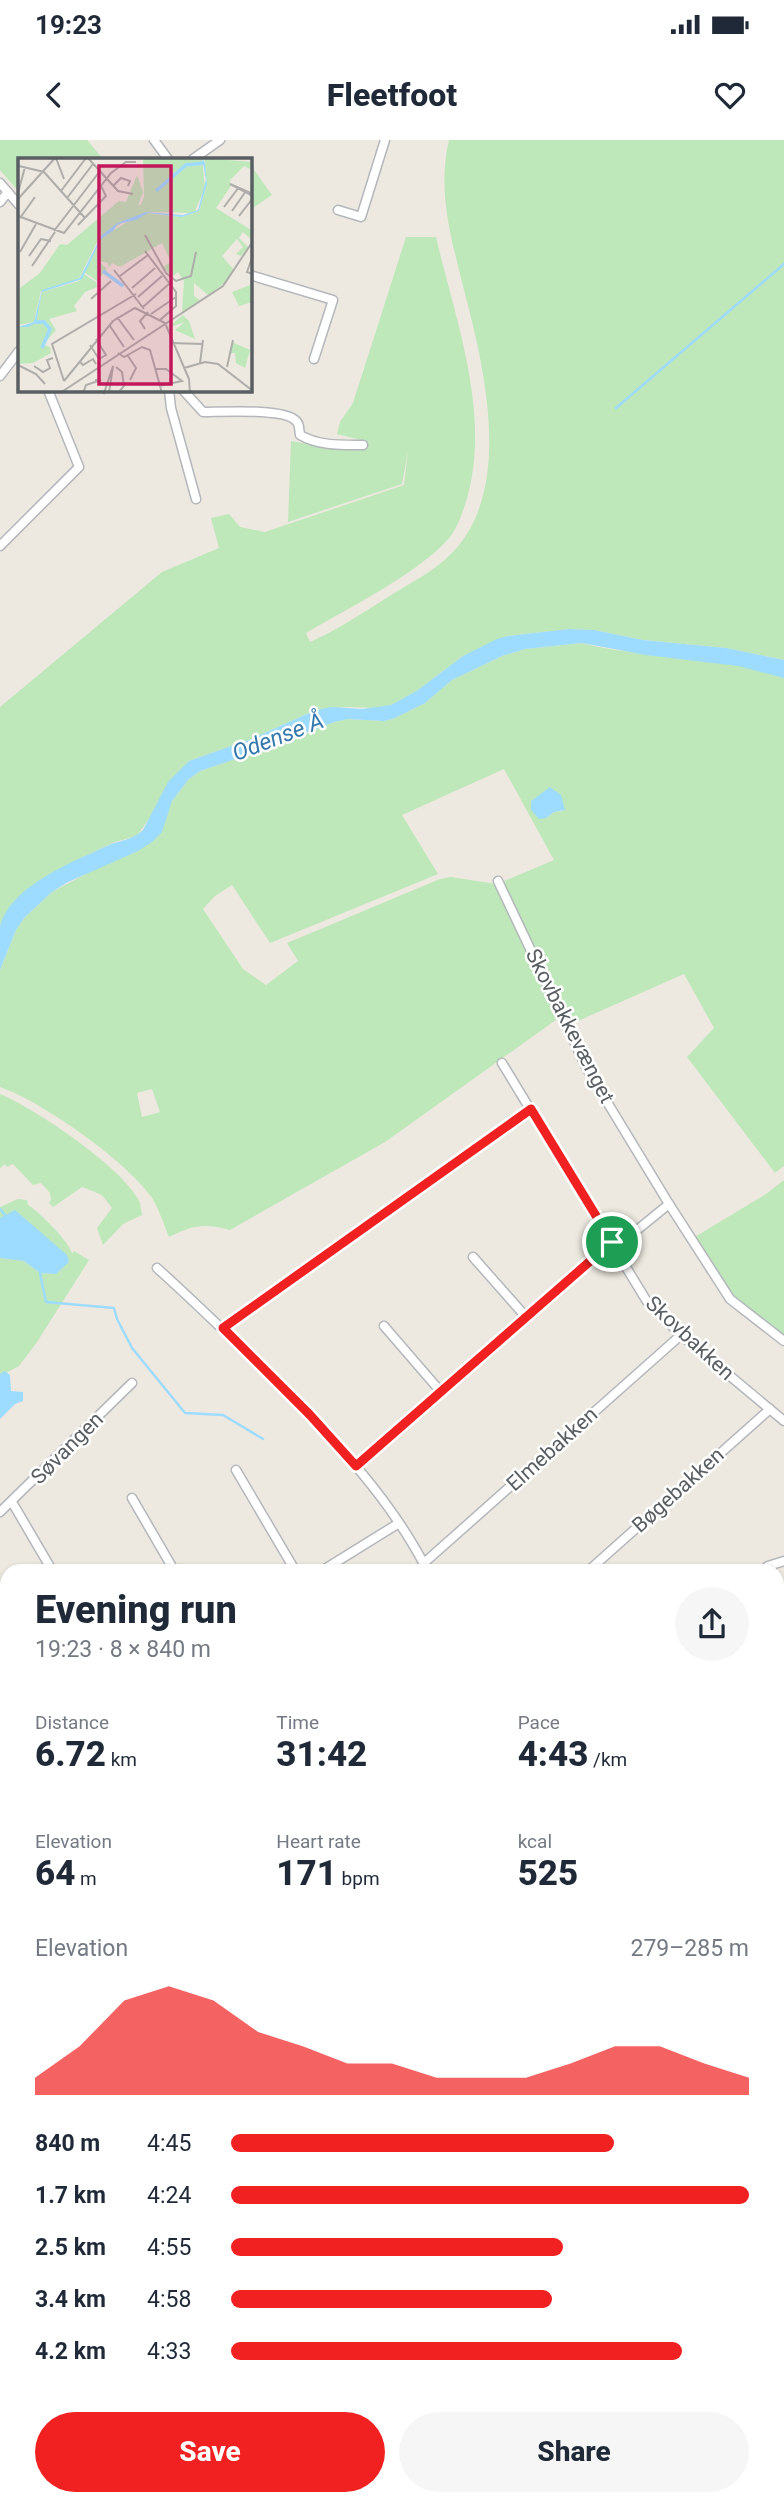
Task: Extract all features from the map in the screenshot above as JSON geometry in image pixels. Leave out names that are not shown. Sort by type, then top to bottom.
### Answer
[{"type":"street","points":[[154,140],[167,158]]},
{"type":"street","points":[[194,158],[220,140]]},
{"type":"street","points":[[338,210],[361,217],[384,140]]},
{"type":"street","points":[[0,183],[18,204]]},
{"type":"street","points":[[0,202],[8,192]]},
{"type":"street","points":[[252,276],[332,300],[314,359]]},
{"type":"street","points":[[0,376],[18,353]]},
{"type":"street","points":[[0,546],[79,467],[49,392]]},
{"type":"street","points":[[169,392],[171,408],[196,499]]},
{"type":"street","points":[[185,392],[203,412],[276,413],[295,418],[300,435],[309,440],[363,445]]},
{"type":"street","name":"Skovbakkevænget","points":[[498,881],[587,1069],[669,1204],[730,1299],[784,1341]]},
{"type":"street","name":"Skovbakken","points":[[502,1063],[646,1300],[681,1335],[784,1421]]},
{"type":"street","points":[[223,1328],[531,1109]]},
{"type":"street","points":[[356,1466],[526,1317],[613,1245],[669,1204]]},
{"type":"street","points":[[473,1257],[526,1317]]},
{"type":"street","points":[[157,1268],[223,1328],[310,1415],[356,1466],[399,1523],[424,1563]]},
{"type":"street","points":[[384,1326],[441,1392]]},
{"type":"street","name":"Elmebakken","points":[[424,1563],[681,1335]]},
{"type":"street","name":"Søvangen","points":[[0,1512],[132,1383]]},
{"type":"street","name":"Bøgebakken","points":[[596,1564],[770,1409]]},
{"type":"street","points":[[236,1470],[291,1564]]},
{"type":"street","points":[[132,1498],[171,1564]]},
{"type":"street","points":[[12,1502],[48,1564]]},
{"type":"street","points":[[333,1564],[399,1523]]},
{"type":"green space","points":[[0,140],[87,140],[102,158],[18,158],[18,191],[0,170]]},
{"type":"green space","points":[[449,140],[784,140],[784,660],[726,648],[643,640],[594,630],[569,629],[508,636],[463,656],[418,690],[391,705],[316,710],[251,739],[189,761],[137,836],[115,842],[79,859],[16,899],[0,928],[0,707],[162,572],[219,548],[211,518],[229,514],[240,527],[265,532],[404,485],[408,451],[402,484],[288,522],[291,441],[334,449],[365,450],[365,441],[337,434],[340,422],[353,403],[406,237],[436,237],[468,370],[475,438],[473,472],[465,505],[449,538],[419,565],[382,590],[306,633],[310,642],[350,621],[430,571],[453,552],[472,525],[484,494],[489,459],[489,423],[479,350],[447,214],[444,177]]},
{"type":"green space","points":[[252,167],[272,195],[252,207]]},
{"type":"green space","points":[[582,643],[735,665],[784,678],[784,1166],[775,1173],[687,1057],[714,1028],[684,974],[571,1024],[502,882],[554,860],[504,769],[402,815],[438,874],[270,943],[232,885],[215,896],[203,909],[243,969],[266,985],[298,961],[287,943],[440,879],[451,877],[496,884],[560,1017],[385,1142],[230,1230],[198,1226],[169,1237],[152,1198],[140,1183],[104,1150],[38,1105],[0,1087],[0,970],[16,930],[25,917],[52,892],[97,868],[138,851],[189,779],[200,771],[334,722],[347,719],[384,721],[395,718],[425,703],[452,680],[502,656],[525,649]],"holes":[[[546,791],[563,811],[554,812],[546,818],[531,801]],[[152,1089],[160,1112],[142,1117],[137,1093]]]},
{"type":"green space","points":[[0,1094],[55,1125],[96,1155],[128,1186],[139,1201],[142,1215],[123,1224],[103,1245],[97,1228],[112,1208],[102,1195],[82,1187],[53,1207],[49,1203],[50,1193],[41,1183],[33,1185],[13,1164],[7,1167],[5,1164],[0,1168]]},
{"type":"green space","points":[[784,1180],[784,1337],[733,1297],[693,1238],[766,1194]]},
{"type":"green space","points":[[18,1199],[27,1200],[28,1205],[60,1235],[72,1254],[74,1251],[89,1260],[19,1366],[0,1376],[0,1258],[24,1261],[40,1273],[56,1274],[69,1262],[0,1218],[0,1207]]},
{"type":"water","name":"Odense Å","points":[[569,629],[726,648],[784,660],[784,678],[738,666],[646,655],[582,643],[525,649],[502,656],[452,680],[425,703],[395,718],[384,721],[348,719],[334,722],[200,771],[189,779],[172,801],[162,832],[152,842],[138,851],[68,882],[52,892],[25,917],[16,930],[0,970],[0,927],[6,912],[16,899],[29,887],[62,867],[131,838],[143,830],[168,782],[189,761],[251,739],[316,710],[391,705],[418,690],[463,656],[497,639]]},
{"type":"water","points":[[550,787],[561,795],[565,810],[539,819],[531,810],[531,801]]},
{"type":"water","points":[[15,1210],[67,1255],[69,1262],[56,1274],[40,1273],[24,1261],[0,1258],[0,1218]]},
{"type":"water","points":[[5,1371],[10,1375],[11,1391],[23,1392],[23,1401],[15,1404],[0,1419],[0,1374]]},
{"type":"waterway","points":[[616,408],[784,264]]},
{"type":"waterway","points":[[0,1209],[5,1215]]},
{"type":"waterway","points":[[40,1273],[46,1302],[114,1308],[132,1348],[185,1413],[223,1415],[263,1439]]},
{"type":"route","points":[[531,1109],[612,1242],[356,1466],[310,1415],[223,1328],[531,1109]]}]
